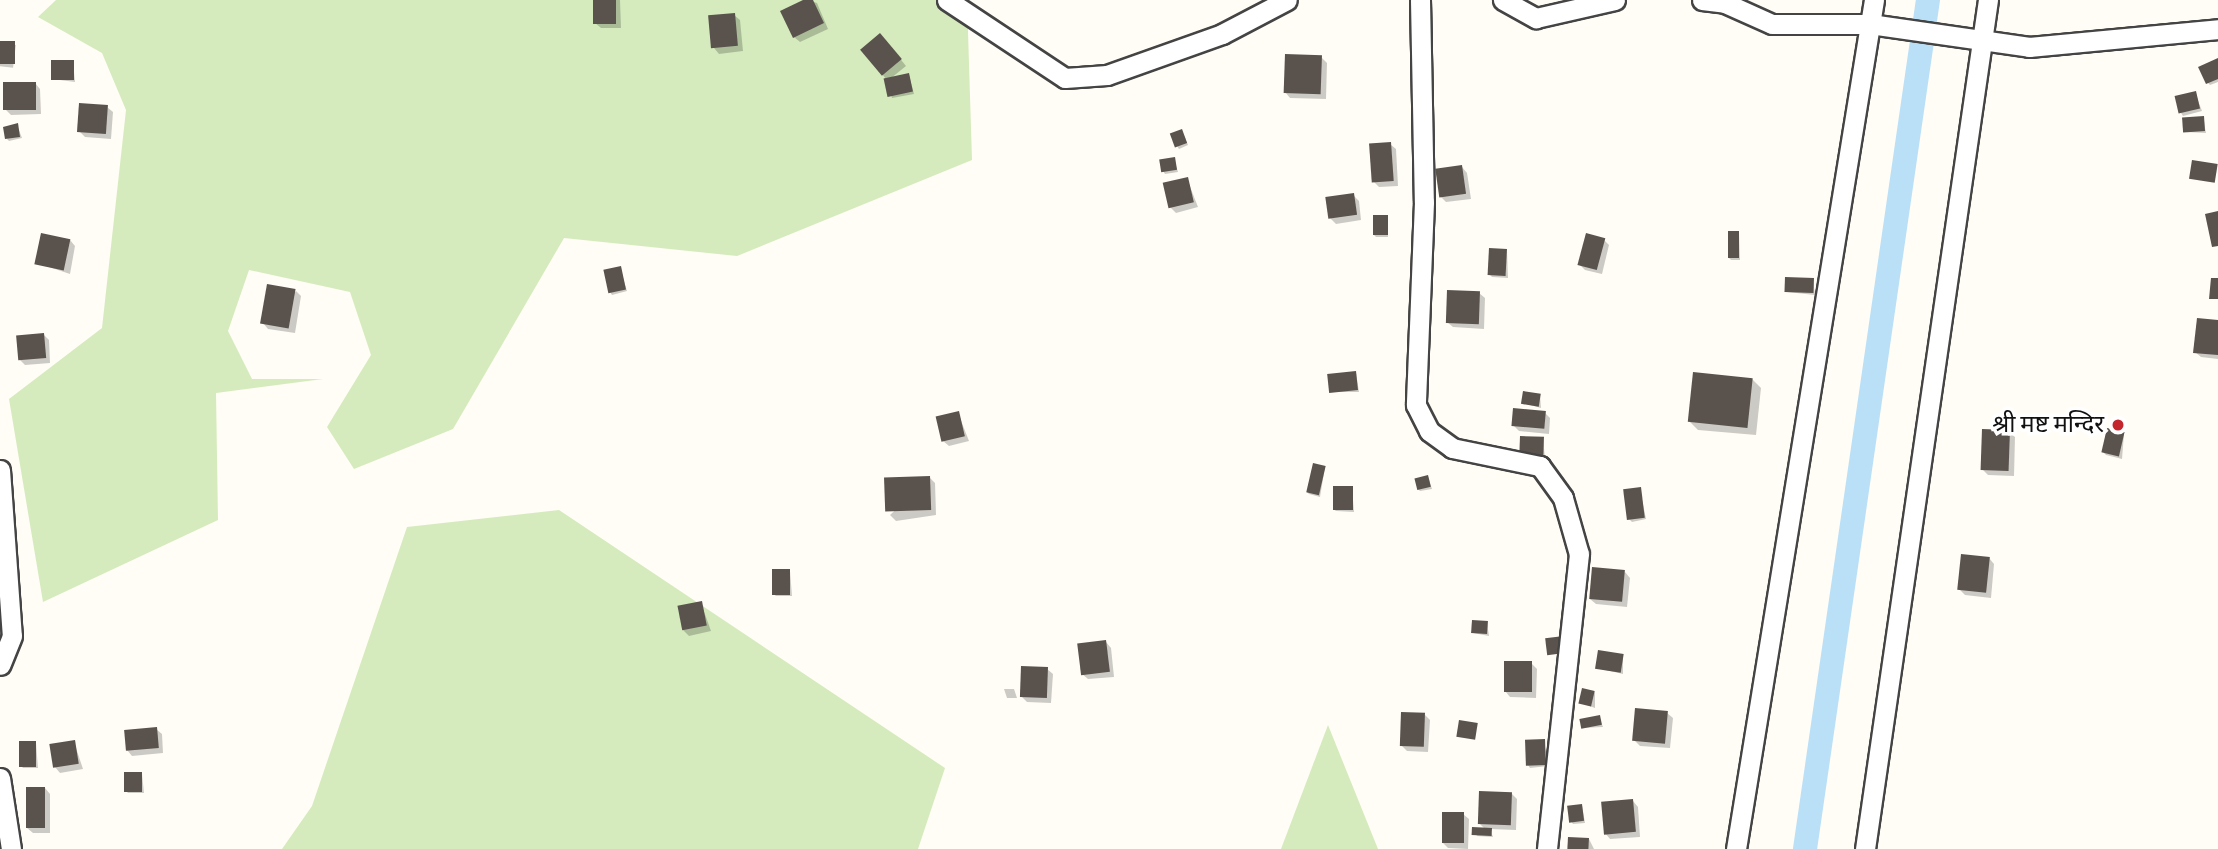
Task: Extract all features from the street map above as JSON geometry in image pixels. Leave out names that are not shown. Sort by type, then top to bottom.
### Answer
[{"type":"street","points":[[947,0],[1065,78],[1120,70],[1222,34],[1287,0]]},
{"type":"street","points":[[1419,0],[1424,202],[1416,405],[1429,431],[1452,448],[1540,466],[1563,498],[1579,554],[1576,620],[1547,849]]},
{"type":"street","points":[[1503,0],[1536,18],[1615,0]]},
{"type":"street","points":[[1702,0],[1726,4],[1772,24],[1877,26],[2029,47],[2070,46],[2218,29]]},
{"type":"street","points":[[1736,849],[1877,26],[1874,0]]},
{"type":"street","points":[[1865,849],[1975,39],[1988,0]]},
{"type":"street","points":[[0,470],[12,636],[0,665]]},
{"type":"street","points":[[0,778],[11,849]]},
{"type":"green space","points":[[56,0],[967,0],[972,160],[737,256],[564,238],[453,429],[354,469],[327,427],[371,355],[350,292],[249,270],[228,331],[252,379],[323,379],[216,393],[218,520],[43,602],[9,399],[102,328],[126,110],[102,53],[38,17]]},
{"type":"green space","points":[[559,510],[945,768],[918,849],[282,849],[312,806],[407,527]]},
{"type":"green space","points":[[1328,725],[1378,849],[1281,849]]},
{"type":"building","points":[[593,0],[616,0],[616,24],[593,24]]},
{"type":"building","points":[[803,0],[813,0],[824,23],[793,38],[780,11]]},
{"type":"building","points":[[735,13],[738,46],[711,48],[708,15]]},
{"type":"building","points":[[880,33],[902,59],[882,76],[860,50]]},
{"type":"building","points":[[0,41],[15,41],[15,64],[0,64]]},
{"type":"building","points":[[1285,54],[1322,55],[1321,94],[1284,93]]},
{"type":"building","points":[[2218,58],[2218,79],[2206,84],[2198,67]]},
{"type":"building","points":[[51,60],[74,60],[74,80],[51,80]]},
{"type":"building","points":[[909,73],[913,92],[888,97],[884,78]]},
{"type":"building","points":[[3,82],[36,82],[36,110],[3,110]]},
{"type":"building","points":[[2196,91],[2200,109],[2179,113],[2175,96]]},
{"type":"building","points":[[79,103],[108,105],[106,134],[77,132]]},
{"type":"building","points":[[2204,116],[2205,131],[2183,132],[2182,118]]},
{"type":"building","points":[[18,123],[20,137],[5,139],[3,127]]},
{"type":"building","points":[[1182,129],[1187,143],[1175,148],[1170,133]]},
{"type":"building","points":[[1391,142],[1394,181],[1372,182],[1369,144]]},
{"type":"building","points":[[1175,157],[1177,170],[1161,172],[1159,160]]},
{"type":"building","points":[[2192,160],[2218,164],[2215,183],[2189,179]]},
{"type":"building","points":[[1462,165],[1466,194],[1439,197],[1435,169]]},
{"type":"building","points":[[1188,177],[1194,202],[1169,208],[1163,183]]},
{"type":"building","points":[[1354,193],[1357,215],[1328,219],[1325,197]]},
{"type":"building","points":[[2218,211],[2218,246],[2212,247],[2205,214]]},
{"type":"building","points":[[1373,215],[1388,215],[1388,235],[1373,235]]},
{"type":"building","points":[[1728,231],[1739,231],[1739,258],[1728,258]]},
{"type":"building","points":[[41,233],[70,239],[64,271],[34,264]]},
{"type":"building","points":[[1586,233],[1605,238],[1597,270],[1577,265]]},
{"type":"building","points":[[1489,248],[1507,249],[1506,276],[1488,275]]},
{"type":"building","points":[[621,266],[626,289],[608,293],[603,270]]},
{"type":"building","points":[[1785,277],[1814,278],[1813,293],[1784,292]]},
{"type":"building","points":[[2211,278],[2218,278],[2218,299],[2209,299]]},
{"type":"building","points":[[267,284],[296,289],[289,328],[260,323]]},
{"type":"building","points":[[1447,290],[1480,291],[1479,324],[1446,323]]},
{"type":"building","points":[[2197,318],[2218,320],[2218,355],[2193,353]]},
{"type":"building","points":[[44,333],[46,358],[18,360],[16,335]]},
{"type":"building","points":[[1356,371],[1358,390],[1329,393],[1327,374]]},
{"type":"building","points":[[1693,372],[1753,378],[1747,428],[1688,422]]},
{"type":"building","points":[[1523,391],[1541,394],[1539,407],[1521,404]]},
{"type":"building","points":[[1513,408],[1546,411],[1544,429],[1511,426]]},
{"type":"building","points":[[959,411],[965,436],[941,442],[936,416]]},
{"type":"building","points":[[2107,428],[2125,432],[2119,456],[2101,452]]},
{"type":"building","points":[[1982,429],[2010,430],[2009,471],[1981,470]]},
{"type":"building","points":[[1520,436],[1544,437],[1543,456],[1519,455]]},
{"type":"building","points":[[1313,463],[1326,466],[1319,495],[1306,492]]},
{"type":"building","points":[[1428,475],[1431,487],[1417,490],[1414,478]]},
{"type":"building","points":[[930,476],[931,510],[885,512],[884,478]]},
{"type":"building","points":[[1333,486],[1353,486],[1353,510],[1333,510]]},
{"type":"building","points":[[1641,487],[1645,518],[1627,520],[1623,489]]},
{"type":"building","points":[[1961,554],[1990,557],[1986,593],[1957,590]]},
{"type":"building","points":[[1592,567],[1625,570],[1622,602],[1589,599]]},
{"type":"building","points":[[772,569],[790,569],[790,595],[772,595]]},
{"type":"building","points":[[702,601],[707,626],[682,630],[677,606]]},
{"type":"building","points":[[1472,620],[1488,621],[1487,634],[1471,633]]},
{"type":"building","points":[[1564,636],[1566,653],[1547,655],[1545,638]]},
{"type":"building","points":[[1106,640],[1110,672],[1081,675],[1077,644]]},
{"type":"building","points":[[1598,650],[1624,654],[1621,673],[1595,669]]},
{"type":"building","points":[[1504,661],[1532,661],[1532,692],[1504,692]]},
{"type":"building","points":[[1021,666],[1048,667],[1047,698],[1020,697]]},
{"type":"building","points":[[1582,688],[1595,691],[1591,707],[1578,704]]},
{"type":"building","points":[[1635,708],[1668,711],[1665,744],[1632,741]]},
{"type":"building","points":[[1401,712],[1425,713],[1424,747],[1400,746]]},
{"type":"building","points":[[1600,715],[1602,725],[1581,729],[1579,719]]},
{"type":"building","points":[[1459,720],[1478,723],[1475,740],[1456,737]]},
{"type":"building","points":[[157,727],[159,748],[126,751],[124,730]]},
{"type":"building","points":[[1545,739],[1546,765],[1526,766],[1525,740]]},
{"type":"building","points":[[75,740],[79,764],[53,768],[49,744]]},
{"type":"building","points":[[19,741],[36,741],[36,767],[19,767]]},
{"type":"building","points":[[124,772],[142,772],[142,792],[124,792]]},
{"type":"building","points":[[26,787],[45,787],[45,828],[26,828]]},
{"type":"building","points":[[1479,791],[1512,792],[1511,825],[1478,824]]},
{"type":"building","points":[[1633,799],[1636,832],[1604,835],[1601,802]]},
{"type":"building","points":[[1582,804],[1584,821],[1569,823],[1567,806]]},
{"type":"building","points":[[1442,812],[1464,812],[1464,843],[1442,843]]},
{"type":"building","points":[[1472,827],[1492,828],[1492,836],[1472,835]]},
{"type":"building","points":[[1568,837],[1589,838],[1588,849],[1567,849]]},
{"type":"waterway","points":[[1805,849],[1928,0]]},
{"type":"place","name":"श्री मष्ट मन्दिर","points":[[2118,425]]}]
